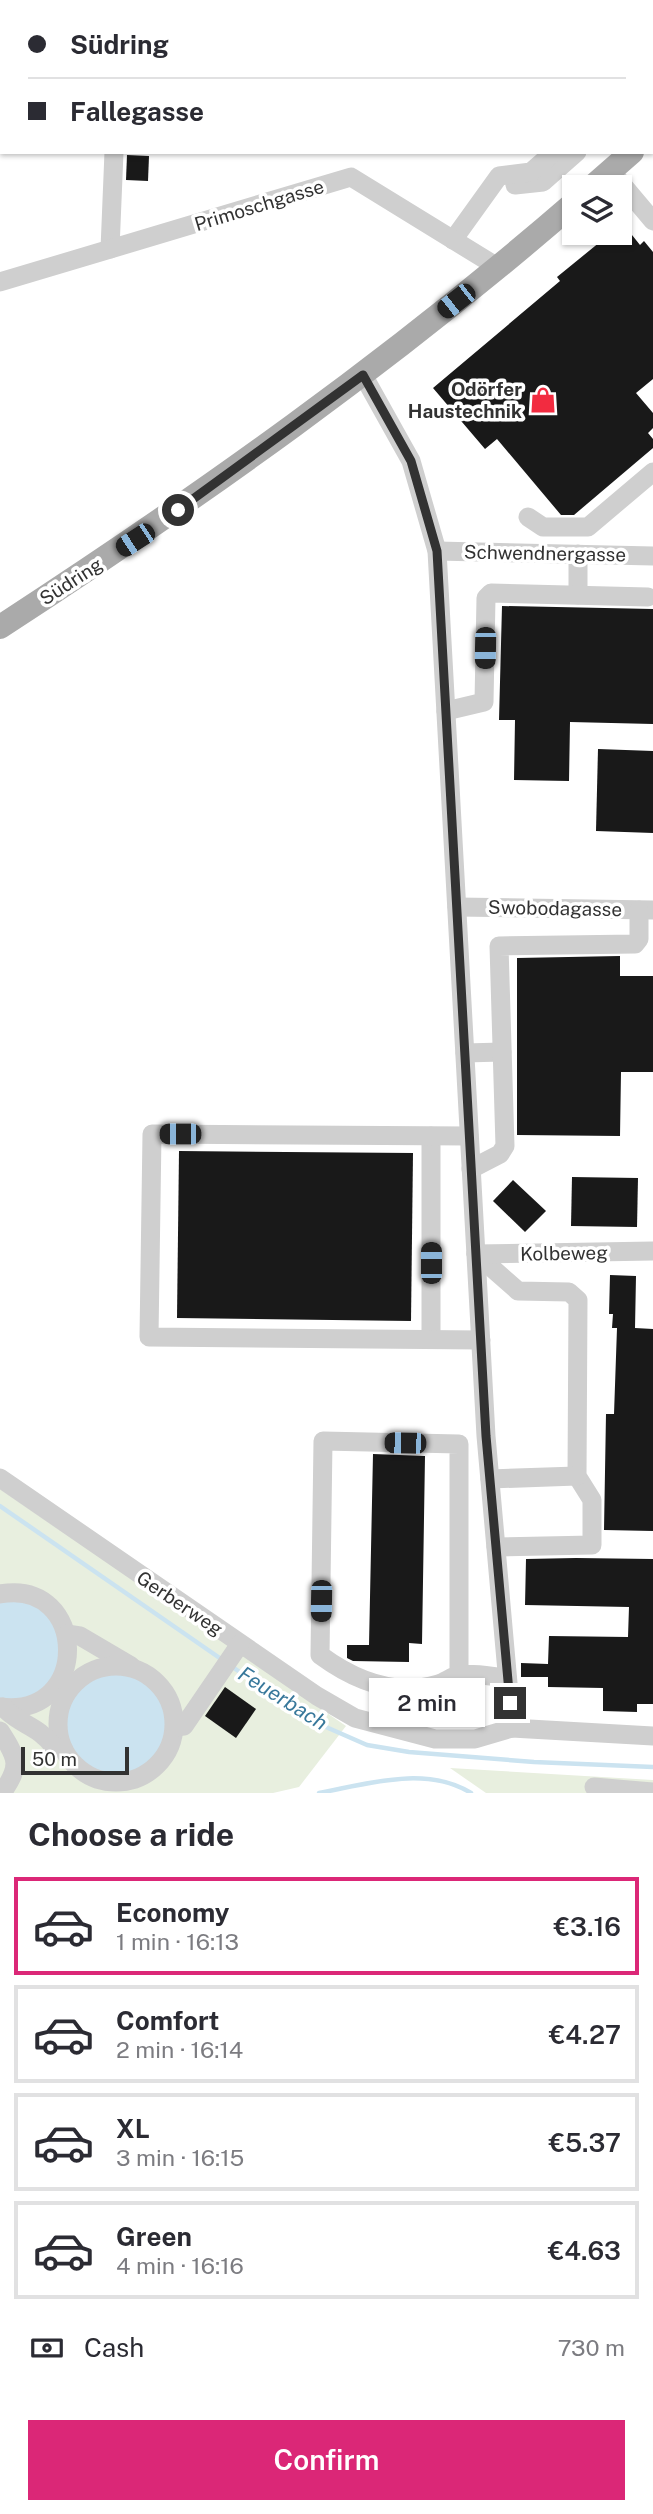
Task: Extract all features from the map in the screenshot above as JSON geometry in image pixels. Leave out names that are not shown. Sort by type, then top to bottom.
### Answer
[{"type":"main road","points":[[606,175],[630,154]]},
{"type":"main road","name":"Südring","points":[[0,627],[157,525],[363,375],[499,268],[562,213]]},
{"type":"street","points":[[110,249],[114,154]]},
{"type":"street","points":[[453,240],[499,176],[531,172],[552,154]]},
{"type":"street","points":[[490,189],[543,182],[575,154]]},
{"type":"street","name":"Primoschgasse","points":[[0,282],[351,177],[499,268]]},
{"type":"street","points":[[632,204],[653,221]]},
{"type":"street","points":[[363,375],[411,461],[437,551],[475,1254],[490,1479],[512,1728]]},
{"type":"street","points":[[528,517],[543,527],[588,527],[653,472]]},
{"type":"street","name":"Schwendnergasse","points":[[437,551],[653,556]]},
{"type":"street","points":[[578,554],[578,595]]},
{"type":"street","points":[[446,711],[484,702],[488,595],[648,597]]},
{"type":"street","name":"Swobodagasse","points":[[457,907],[646,910]]},
{"type":"street","points":[[471,1169],[504,1151],[499,946],[635,944],[639,939],[646,910]]},
{"type":"street","points":[[465,1053],[502,1052]]},
{"type":"street","points":[[469,1136],[152,1134],[149,1337],[481,1340]]},
{"type":"street","points":[[431,1136],[431,1339]]},
{"type":"street","name":"Kolbeweg","points":[[475,1254],[653,1251]]},
{"type":"street","points":[[475,1254],[518,1291],[569,1292],[578,1300],[578,1476],[592,1500],[592,1545],[496,1547]]},
{"type":"street","points":[[459,1675],[459,1444],[323,1441],[320,1655],[348,1675],[382,1686],[411,1689],[438,1684],[459,1675],[508,1678]]},
{"type":"street","points":[[490,1479],[578,1476]]},
{"type":"street","name":"Gerberweg","points":[[0,1478],[231,1656],[355,1718],[396,1731],[435,1739],[475,1739],[512,1728],[653,1736]]},
{"type":"street","points":[[0,1594],[29,1595],[46,1603],[59,1617],[67,1634],[69,1653],[58,1729],[63,1748],[74,1764],[90,1775],[108,1781],[127,1781],[145,1774],[160,1762],[170,1745],[174,1727],[172,1708],[164,1691],[151,1677],[80,1636],[67,1634]]},
{"type":"street","points":[[174,1727],[184,1726],[231,1656]]},
{"type":"street","points":[[1,1707],[22,1707],[40,1700],[97,1669],[115,1666],[134,1668]]},
{"type":"street","points":[[1,1707],[12,1717],[34,1726],[54,1747],[63,1748]]},
{"type":"street","points":[[0,1731],[17,1765],[15,1774],[2,1793]]},
{"type":"street","points":[[594,1787],[653,1792]]},
{"type":"green space","points":[[0,1489],[346,1726],[299,1787],[273,1793],[0,1793]]},
{"type":"green space","points":[[450,1768],[653,1780],[653,1793],[486,1793]]},
{"type":"water","points":[[0,1595],[32,1598],[61,1628],[60,1671],[32,1699],[0,1701]]},
{"type":"water","points":[[118,1669],[139,1674],[157,1685],[168,1703],[173,1724],[168,1745],[157,1763],[139,1774],[118,1779],[97,1774],[79,1763],[68,1745],[63,1724],[68,1703],[79,1685],[97,1674]]},
{"type":"building","points":[[127,155],[149,156],[148,181],[126,180]]},
{"type":"building","name":"Odörfer Haustechnik","points":[[632,235],[640,245],[644,241],[653,252],[653,379],[636,393],[653,413],[653,428],[648,433],[653,439],[653,448],[574,515],[561,515],[497,439],[485,449],[433,388],[560,281],[557,277],[596,245],[632,245]]},
{"type":"building","points":[[502,606],[653,609],[653,724],[570,722],[569,781],[514,780],[515,720],[499,720]]},
{"type":"building","points":[[598,749],[653,751],[653,833],[596,831]]},
{"type":"building","points":[[620,956],[620,976],[653,976],[653,1072],[621,1072],[620,1136],[517,1135],[517,958]]},
{"type":"building","points":[[179,1151],[413,1153],[411,1321],[177,1318]]},
{"type":"building","points":[[572,1177],[638,1178],[637,1227],[571,1226]]},
{"type":"building","points":[[513,1180],[546,1211],[525,1232],[493,1201]]},
{"type":"building","points":[[610,1275],[636,1276],[635,1328],[653,1329],[653,1531],[604,1530],[606,1414],[614,1414],[617,1328],[612,1328],[613,1314],[609,1314]]},
{"type":"building","points":[[373,1454],[425,1456],[422,1644],[409,1643],[409,1662],[353,1661],[347,1658],[347,1645],[369,1645]]},
{"type":"building","points":[[526,1559],[653,1559],[653,1704],[637,1704],[637,1712],[603,1711],[603,1688],[548,1687],[548,1677],[521,1677],[521,1663],[548,1664],[549,1636],[628,1637],[629,1607],[525,1605]]},
{"type":"building","points":[[225,1687],[256,1709],[236,1738],[205,1716]]},
{"type":"waterway","name":"Feuerbach","points":[[0,1506],[224,1661]]},
{"type":"waterway","name":"Feuerbach","points":[[231,1666],[310,1720],[367,1745],[409,1752],[534,1762],[653,1767]]},
{"type":"waterway","points":[[319,1793],[376,1782],[416,1778],[454,1785],[471,1793]]},
{"type":"place","name":"Odörfer Haustechnik","points":[[543,400]]},
{"type":"route","points":[[178,510],[363,375],[411,461],[437,551],[486,1436],[510,1703]]}]
